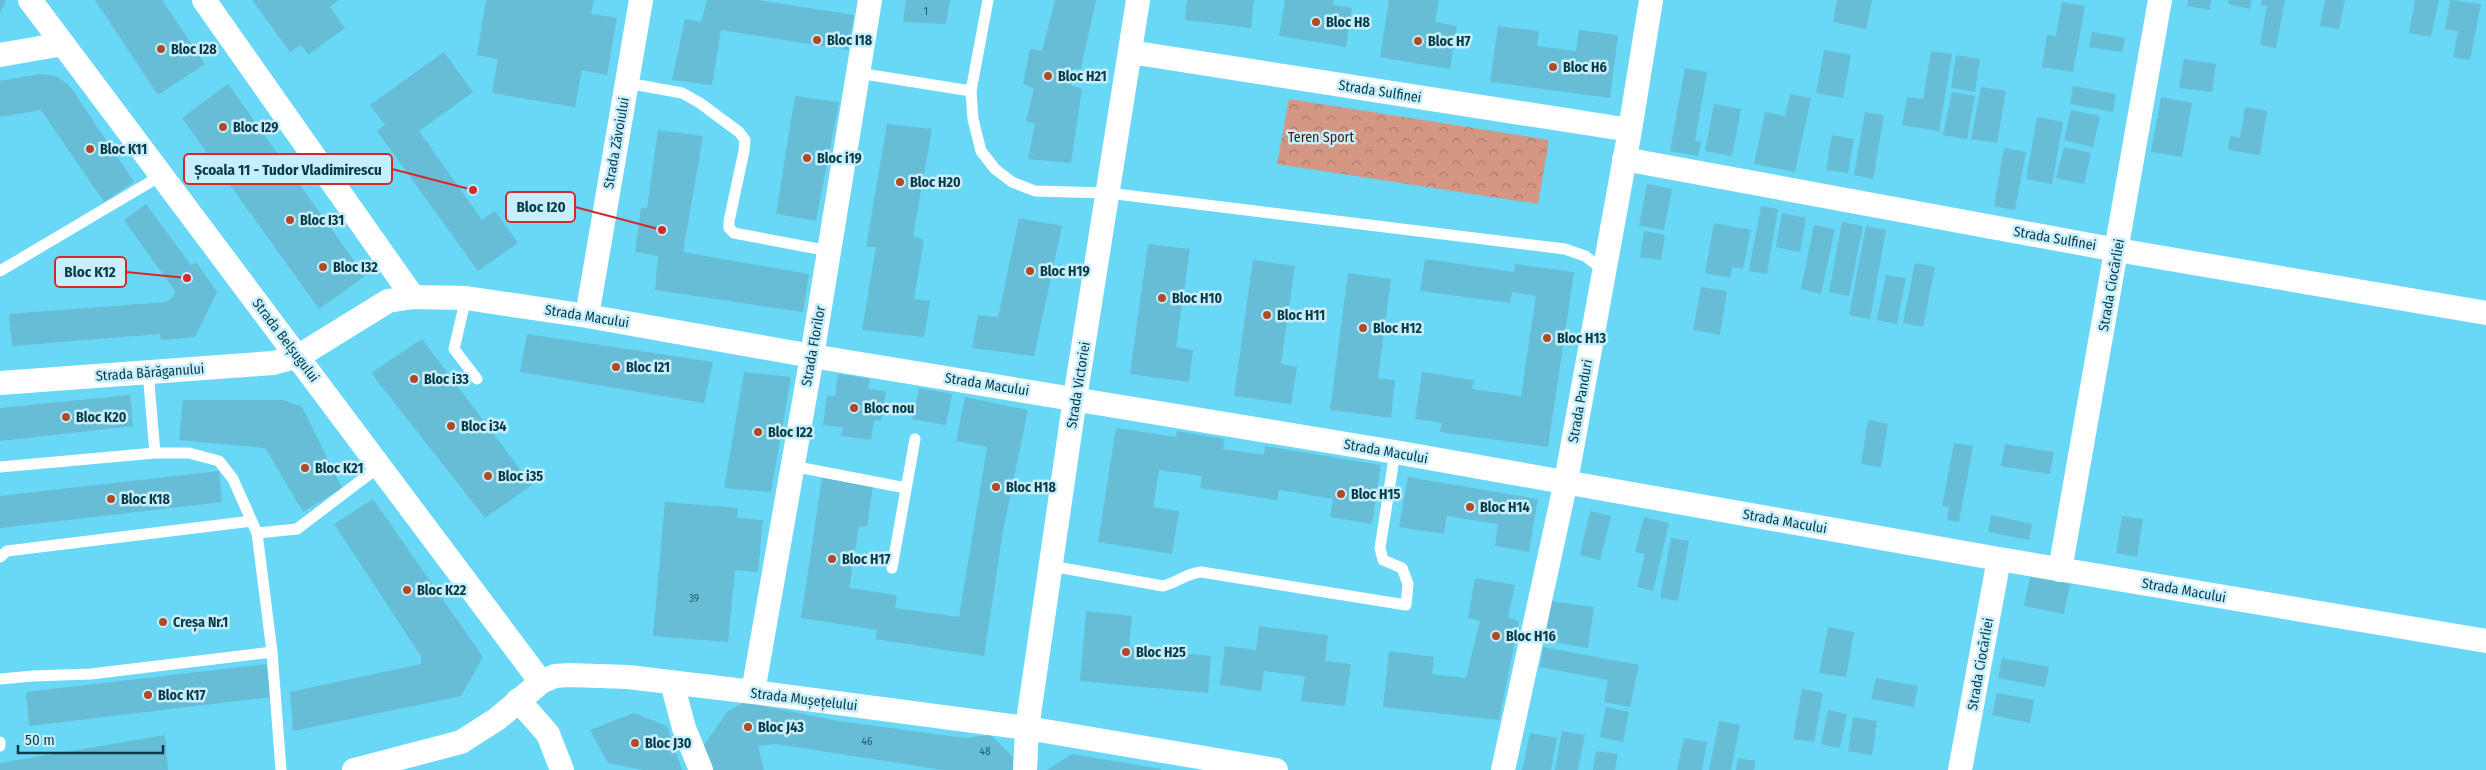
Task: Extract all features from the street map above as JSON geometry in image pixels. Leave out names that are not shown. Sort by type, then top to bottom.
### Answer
[{"type":"street","name":"Strada Belșugului","points":[[30,0],[299,356],[540,682]]},
{"type":"street","points":[[204,0],[413,297]]},
{"type":"street","name":"Strada Zăvoiului","points":[[587,316],[641,0]]},
{"type":"street","name":"Strada Florilor","points":[[753,692],[812,356],[870,0]]},
{"type":"street","name":"Strada Victoriei","points":[[1025,770],[1027,728],[1138,0]]},
{"type":"street","name":"Strada Panduri","points":[[1503,770],[1566,481],[1630,130],[1651,0]]},
{"type":"street","name":"Strada Ciocârliei","points":[[2060,570],[2160,0]]},
{"type":"street","points":[[0,55],[63,44]]},
{"type":"street","name":"Strada Sulfinei","points":[[1130,52],[1630,130]]},
{"type":"street","name":"Strada Sulfinei","points":[[1624,159],[2117,250],[2486,313]]},
{"type":"street","name":"Strada Macului","points":[[299,356],[388,301],[413,297],[466,298],[587,316],[812,356],[1076,398],[1566,481],[2060,570],[2486,641]]},
{"type":"street","name":"Strada Bărăganului","points":[[0,383],[273,363],[299,356]]},
{"type":"street","name":"Strada Ciocârliei","points":[[1960,770],[1999,559]]},
{"type":"street","name":"Strada Mușețelului","points":[[354,770],[461,742],[497,719],[540,682],[555,676],[569,675],[628,677],[1027,728],[1276,770]]},
{"type":"street","points":[[672,683],[684,728],[701,770]]},
{"type":"street","points":[[518,700],[548,734],[562,770]]},
{"type":"lane","points":[[988,0],[971,91],[973,119],[981,151],[995,169],[1012,182],[1035,191],[1108,193],[1565,249],[1585,256],[1604,270]]},
{"type":"lane","points":[[858,73],[971,91]]},
{"type":"lane","points":[[627,83],[682,93],[717,114],[740,132],[744,140],[744,151],[729,221],[729,228],[734,233],[829,251]]},
{"type":"lane","points":[[0,271],[162,175]]},
{"type":"lane","points":[[466,298],[454,349],[477,379]]},
{"type":"lane","points":[[148,372],[155,453]]},
{"type":"lane","points":[[892,568],[915,439]]},
{"type":"lane","points":[[1051,566],[1163,586],[1177,582],[1187,573],[1201,572],[1406,605],[1408,584],[1402,568],[1383,560],[1380,548],[1395,452]]},
{"type":"lane","points":[[0,468],[155,453],[189,453],[219,461],[233,479],[257,533],[272,652],[281,770]]},
{"type":"lane","points":[[257,533],[297,529],[380,466]]},
{"type":"lane","points":[[792,466],[906,488]]},
{"type":"lane","points":[[0,558],[7,551],[252,521]]},
{"type":"lane","points":[[0,679],[91,674],[272,652]]},
{"type":"green space","name":"Teren Sport","points":[[1289,99],[1549,140],[1538,204],[1277,164]]},
{"type":"building","points":[[0,0],[6,0],[0,14]]},
{"type":"building","name":"Bloc I28","points":[[95,0],[162,0],[205,64],[158,95]]},
{"type":"building","points":[[252,0],[339,0],[330,7],[345,28],[308,55],[301,45],[290,52]]},
{"type":"building","points":[[486,0],[594,0],[591,14],[617,18],[607,75],[582,70],[575,107],[492,93],[498,59],[477,55]]},
{"type":"building","name":"Bloc I18","points":[[707,0],[757,0],[854,15],[848,50],[721,30],[712,85],[672,80],[685,19],[701,22]]},
{"type":"building","points":[[906,0],[950,0],[946,24],[903,22]]},
{"type":"building","name":"Bloc H21","points":[[1055,0],[1096,0],[1081,69],[1074,69],[1071,85],[1082,89],[1071,163],[1028,159],[1035,124],[1026,121],[1034,88],[1023,84],[1030,49],[1042,51]]},
{"type":"building","points":[[1187,0],[1254,0],[1251,28],[1185,20]]},
{"type":"building","name":"Bloc H8","points":[[1285,0],[1334,0],[1333,5],[1352,8],[1346,47],[1279,36]]},
{"type":"building","name":"Bloc H7","points":[[1389,0],[1439,0],[1435,22],[1457,26],[1450,69],[1380,57]]},
{"type":"building","points":[[1837,0],[1872,0],[1866,29],[1833,22]]},
{"type":"building","points":[[2188,0],[2211,0],[2210,10],[2187,6]]},
{"type":"building","points":[[2229,0],[2252,0],[2250,9],[2228,4]]},
{"type":"building","points":[[2262,0],[2285,0],[2276,48],[2260,45],[2267,6],[2261,5]]},
{"type":"building","points":[[2325,0],[2345,0],[2339,29],[2320,26]]},
{"type":"building","points":[[2415,0],[2439,0],[2431,37],[2409,33]]},
{"type":"building","points":[[2450,0],[2481,4],[2470,60],[2453,57],[2458,31],[2445,29]]},
{"type":"building","points":[[2062,2],[2085,6],[2073,72],[2042,67],[2047,35],[2056,36]]},
{"type":"building","name":"Bloc H6","points":[[1498,26],[1539,31],[1537,46],[1576,51],[1579,30],[1618,35],[1610,98],[1490,82]]},
{"type":"building","points":[[2092,32],[2125,38],[2122,52],[2089,47]]},
{"type":"building","points":[[1824,50],[1851,55],[1843,98],[1816,93]]},
{"type":"building","points":[[1931,51],[1952,54],[1939,131],[1902,125],[1907,97],[1923,99]]},
{"type":"building","points":[[444,52],[473,92],[419,131],[482,220],[495,211],[518,243],[478,271],[377,131],[385,125],[370,105]]},
{"type":"building","points":[[1956,55],[1980,59],[1975,92],[1951,88]]},
{"type":"building","points":[[2184,59],[2216,64],[2212,92],[2179,88]]},
{"type":"building","points":[[1685,68],[1707,72],[1695,141],[1701,142],[1698,156],[1670,151]]},
{"type":"building","name":"Bloc K11","points":[[41,74],[56,76],[69,85],[134,182],[104,202],[41,110],[0,117],[0,81]]},
{"type":"building","points":[[228,84],[365,276],[319,309],[182,118]]},
{"type":"building","points":[[2073,86],[2116,94],[2113,112],[2070,104]]},
{"type":"building","points":[[1981,87],[2006,91],[1997,143],[1971,139]]},
{"type":"building","points":[[1952,92],[1975,96],[1967,139],[1943,135]]},
{"type":"building","points":[[1790,94],[1811,98],[1795,172],[1754,164],[1765,112],[1785,116]]},
{"type":"building","name":"Bloc i19","points":[[795,96],[839,102],[816,221],[776,214]]},
{"type":"building","points":[[2161,97],[2192,103],[2182,157],[2151,152]]},
{"type":"building","points":[[1714,104],[1741,109],[1732,156],[1705,151]]},
{"type":"building","points":[[2245,107],[2267,111],[2260,155],[2228,150],[2230,136],[2240,138]]},
{"type":"building","points":[[2071,110],[2100,116],[2093,147],[2064,140]]},
{"type":"building","points":[[1865,112],[1884,115],[1873,179],[1854,175]]},
{"type":"building","points":[[2037,117],[2063,122],[2052,184],[2026,179]]},
{"type":"building","name":"Bloc H20","points":[[887,124],[932,129],[913,236],[924,240],[914,299],[930,301],[924,337],[862,330],[876,247],[866,247]]},
{"type":"building","points":[[658,130],[703,136],[683,252],[809,274],[803,312],[655,290],[658,256],[635,252],[641,208],[647,208]]},
{"type":"building","points":[[1832,135],[1854,139],[1848,173],[1826,170]]},
{"type":"building","points":[[2064,147],[2091,153],[2084,184],[2056,178]]},
{"type":"building","points":[[2004,148],[2026,152],[2015,210],[1994,206]]},
{"type":"building","points":[[1647,184],[1672,189],[1664,230],[1639,225]]},
{"type":"building","points":[[146,204],[191,265],[196,262],[217,292],[195,337],[161,340],[160,334],[12,346],[9,314],[166,302],[173,297],[175,291],[124,220]]},
{"type":"building","points":[[1761,206],[1778,209],[1767,274],[1749,271]]},
{"type":"building","points":[[1782,213],[1806,218],[1800,252],[1776,247]]},
{"type":"building","name":"Bloc H19","points":[[1019,218],[1062,226],[1034,356],[972,348],[978,315],[998,317]]},
{"type":"building","points":[[1842,222],[1863,226],[1849,296],[1829,292]]},
{"type":"building","points":[[1714,223],[1751,230],[1743,269],[1732,267],[1730,278],[1705,273]]},
{"type":"building","points":[[1814,225],[1835,229],[1821,294],[1801,289]]},
{"type":"building","points":[[1866,226],[1886,230],[1870,319],[1849,315]]},
{"type":"building","points":[[1644,231],[1665,235],[1661,260],[1640,257]]},
{"type":"building","name":"Bloc H10","points":[[1148,244],[1190,249],[1176,347],[1193,350],[1189,382],[1130,374]]},
{"type":"building","name":"Bloc H13","points":[[1425,259],[1514,272],[1515,264],[1574,272],[1548,447],[1440,432],[1442,423],[1415,419],[1422,372],[1474,380],[1472,389],[1521,396],[1536,296],[1512,292],[1510,303],[1420,291]]},
{"type":"building","name":"Bloc H11","points":[[1253,260],[1295,266],[1281,364],[1297,367],[1291,404],[1234,396]]},
{"type":"building","points":[[1915,263],[1935,267],[1923,327],[1903,323]]},
{"type":"building","name":"Bloc H12","points":[[1348,273],[1391,279],[1378,378],[1395,380],[1391,418],[1330,410]]},
{"type":"building","points":[[1886,275],[1906,278],[1897,324],[1877,320]]},
{"type":"building","points":[[1701,287],[1727,291],[1720,335],[1693,330]]},
{"type":"building","name":"Bloc I21","points":[[527,334],[713,362],[704,403],[520,372]]},
{"type":"building","points":[[422,339],[532,485],[485,518],[371,373]]},
{"type":"building","name":"Bloc I22","points":[[744,372],[791,377],[771,492],[724,488]]},
{"type":"building","name":"Bloc nou","points":[[838,374],[870,379],[868,389],[886,391],[881,421],[874,420],[871,440],[841,436],[843,427],[823,425],[827,395],[835,396]]},
{"type":"building","points":[[919,388],[952,394],[946,425],[912,419]]},
{"type":"building","name":"Bloc K20","points":[[130,395],[133,426],[0,441],[0,408]]},
{"type":"building","name":"Bloc H17","points":[[965,397],[1028,410],[1003,531],[984,656],[875,639],[877,630],[801,618],[822,478],[873,486],[867,527],[859,526],[849,588],[897,595],[895,608],[959,617],[987,447],[956,441]]},
{"type":"building","name":"Bloc K21","points":[[183,400],[283,400],[302,407],[342,488],[303,512],[265,448],[179,440]]},
{"type":"building","points":[[1868,420],[1888,424],[1881,467],[1861,464]]},
{"type":"building","name":"Bloc H15","points":[[1116,428],[1176,437],[1177,431],[1225,439],[1223,449],[1264,455],[1265,446],[1381,465],[1372,524],[1330,517],[1333,499],[1279,490],[1277,500],[1200,488],[1202,476],[1159,470],[1153,507],[1179,511],[1172,554],[1098,542]]},
{"type":"building","points":[[1954,443],[1973,446],[1959,522],[1947,520],[1949,507],[1942,506]]},
{"type":"building","points":[[2005,444],[2054,452],[2050,474],[2001,466]]},
{"type":"building","name":"Bloc K18","points":[[219,471],[222,502],[0,528],[0,496]]},
{"type":"building","name":"Bloc H14","points":[[1408,477],[1538,499],[1529,552],[1495,546],[1498,524],[1447,516],[1444,534],[1399,527]]},
{"type":"building","name":"Bloc K22","points":[[373,499],[483,657],[461,696],[293,731],[290,692],[421,664],[421,656],[334,524]]},
{"type":"building","points":[[665,502],[738,508],[737,518],[763,520],[758,572],[735,570],[728,642],[653,636]]},
{"type":"building","points":[[1590,511],[1611,516],[1600,560],[1580,555]]},
{"type":"building","points":[[1991,515],[2032,524],[2029,540],[1988,532]]},
{"type":"building","points":[[2122,516],[2143,519],[2137,557],[2116,553]]},
{"type":"building","points":[[1644,517],[1669,523],[1653,591],[1637,587],[1645,554],[1635,552]]},
{"type":"building","points":[[1671,538],[1689,541],[1678,601],[1660,598]]},
{"type":"building","points":[[2030,577],[2070,584],[2064,614],[2024,606]]},
{"type":"building","name":"Bloc H16","points":[[1475,578],[1515,585],[1508,617],[1519,621],[1499,720],[1383,707],[1389,651],[1434,657],[1432,674],[1466,678],[1480,621],[1468,618]]},
{"type":"building","points":[[1551,601],[1594,607],[1588,648],[1545,641]]},
{"type":"building","name":"Bloc H25","points":[[1086,611],[1132,616],[1129,648],[1211,656],[1208,693],[1080,681]]},
{"type":"building","points":[[1259,626],[1328,635],[1325,661],[1351,664],[1345,706],[1301,701],[1305,676],[1264,671],[1261,691],[1220,685],[1225,646],[1256,650]]},
{"type":"building","points":[[1828,627],[1854,632],[1846,677],[1819,673]]},
{"type":"building","points":[[1543,647],[1639,665],[1630,707],[1604,702],[1608,680],[1540,667]]},
{"type":"building","points":[[2002,658],[2049,667],[2045,687],[1998,678]]},
{"type":"building","name":"Bloc K17","points":[[266,664],[271,697],[29,726],[26,692]]},
{"type":"building","points":[[1876,678],[1918,686],[1914,707],[1871,699]]},
{"type":"building","points":[[1802,689],[1823,693],[1814,742],[1793,739]]},
{"type":"building","points":[[1997,693],[2034,700],[2030,723],[1992,715]]},
{"type":"building","points":[[744,702],[838,721],[965,738],[991,735],[1020,764],[1019,770],[943,770],[776,744],[758,746],[764,770],[712,770],[704,745],[728,711]]},
{"type":"building","points":[[1606,707],[1629,712],[1623,742],[1600,737]]},
{"type":"building","points":[[1828,710],[1847,714],[1840,748],[1821,744]]},
{"type":"building","name":"Bloc J30","points":[[634,713],[667,726],[682,770],[643,770],[608,763],[590,730]]},
{"type":"building","points":[[1853,717],[1877,721],[1872,755],[1848,751]]},
{"type":"building","points":[[1719,721],[1740,725],[1731,770],[1709,770]]},
{"type":"building","points":[[1562,731],[1585,735],[1578,770],[1555,770]]},
{"type":"building","points":[[1530,733],[1557,738],[1551,770],[1522,770]]},
{"type":"building","points":[[165,735],[168,770],[0,770],[0,763]]},
{"type":"building","points":[[1684,738],[1707,742],[1702,770],[1677,770]]},
{"type":"building","points":[[1596,751],[1618,754],[1615,770],[1593,770]]},
{"type":"building","points":[[1072,754],[1161,769],[1161,770],[1047,770]]},
{"type":"building","points":[[1738,758],[1756,761],[1754,770],[1736,770]]},
{"type":"place","name":"Bloc H8","points":[[1316,22]]},
{"type":"place","name":"Bloc I18","points":[[817,40]]},
{"type":"place","name":"Bloc H7","points":[[1418,41]]},
{"type":"place","name":"Bloc I28","points":[[161,49]]},
{"type":"place","name":"Bloc H6","points":[[1553,67]]},
{"type":"place","name":"Bloc H21","points":[[1048,76]]},
{"type":"place","name":"Bloc I29","points":[[223,127]]},
{"type":"place","name":"Bloc K11","points":[[90,149]]},
{"type":"place","name":"Bloc i19","points":[[807,158]]},
{"type":"place","name":"Bloc H20","points":[[900,182]]},
{"type":"place","name":"Școala 11 - Tudor Vladimirescu","points":[[473,190]]},
{"type":"place","name":"Bloc I31","points":[[290,220]]},
{"type":"place","name":"Bloc I20","points":[[662,230]]},
{"type":"place","name":"Bloc I32","points":[[323,267]]},
{"type":"place","name":"Bloc H19","points":[[1030,271]]},
{"type":"place","name":"Bloc K12","points":[[187,278]]},
{"type":"place","name":"Bloc H10","points":[[1162,298]]},
{"type":"place","name":"Bloc H11","points":[[1267,315]]},
{"type":"place","name":"Bloc H12","points":[[1363,328]]},
{"type":"place","name":"Bloc H13","points":[[1547,338]]},
{"type":"place","name":"Bloc I21","points":[[616,367]]},
{"type":"place","name":"Bloc i33","points":[[414,379]]},
{"type":"place","name":"Bloc nou","points":[[854,408]]},
{"type":"place","name":"Bloc K20","points":[[66,417]]},
{"type":"place","name":"Bloc i34","points":[[451,426]]},
{"type":"place","name":"Bloc I22","points":[[758,432]]},
{"type":"place","name":"Bloc K21","points":[[305,468]]},
{"type":"place","name":"Bloc i35","points":[[488,476]]},
{"type":"place","name":"Bloc H18","points":[[996,487]]},
{"type":"place","name":"Bloc H15","points":[[1341,494]]},
{"type":"place","name":"Bloc K18","points":[[111,499]]},
{"type":"place","name":"Bloc H14","points":[[1470,507]]},
{"type":"place","name":"Bloc H17","points":[[832,559]]},
{"type":"place","name":"Bloc K22","points":[[407,590]]},
{"type":"place","name":"Creșa Nr.1","points":[[163,622]]},
{"type":"place","name":"Bloc H16","points":[[1496,636]]},
{"type":"place","name":"Bloc H25","points":[[1126,652]]},
{"type":"place","name":"Bloc K17","points":[[148,695]]},
{"type":"place","name":"Bloc J43","points":[[748,727]]},
{"type":"place","name":"Bloc J30","points":[[635,743]]}]
